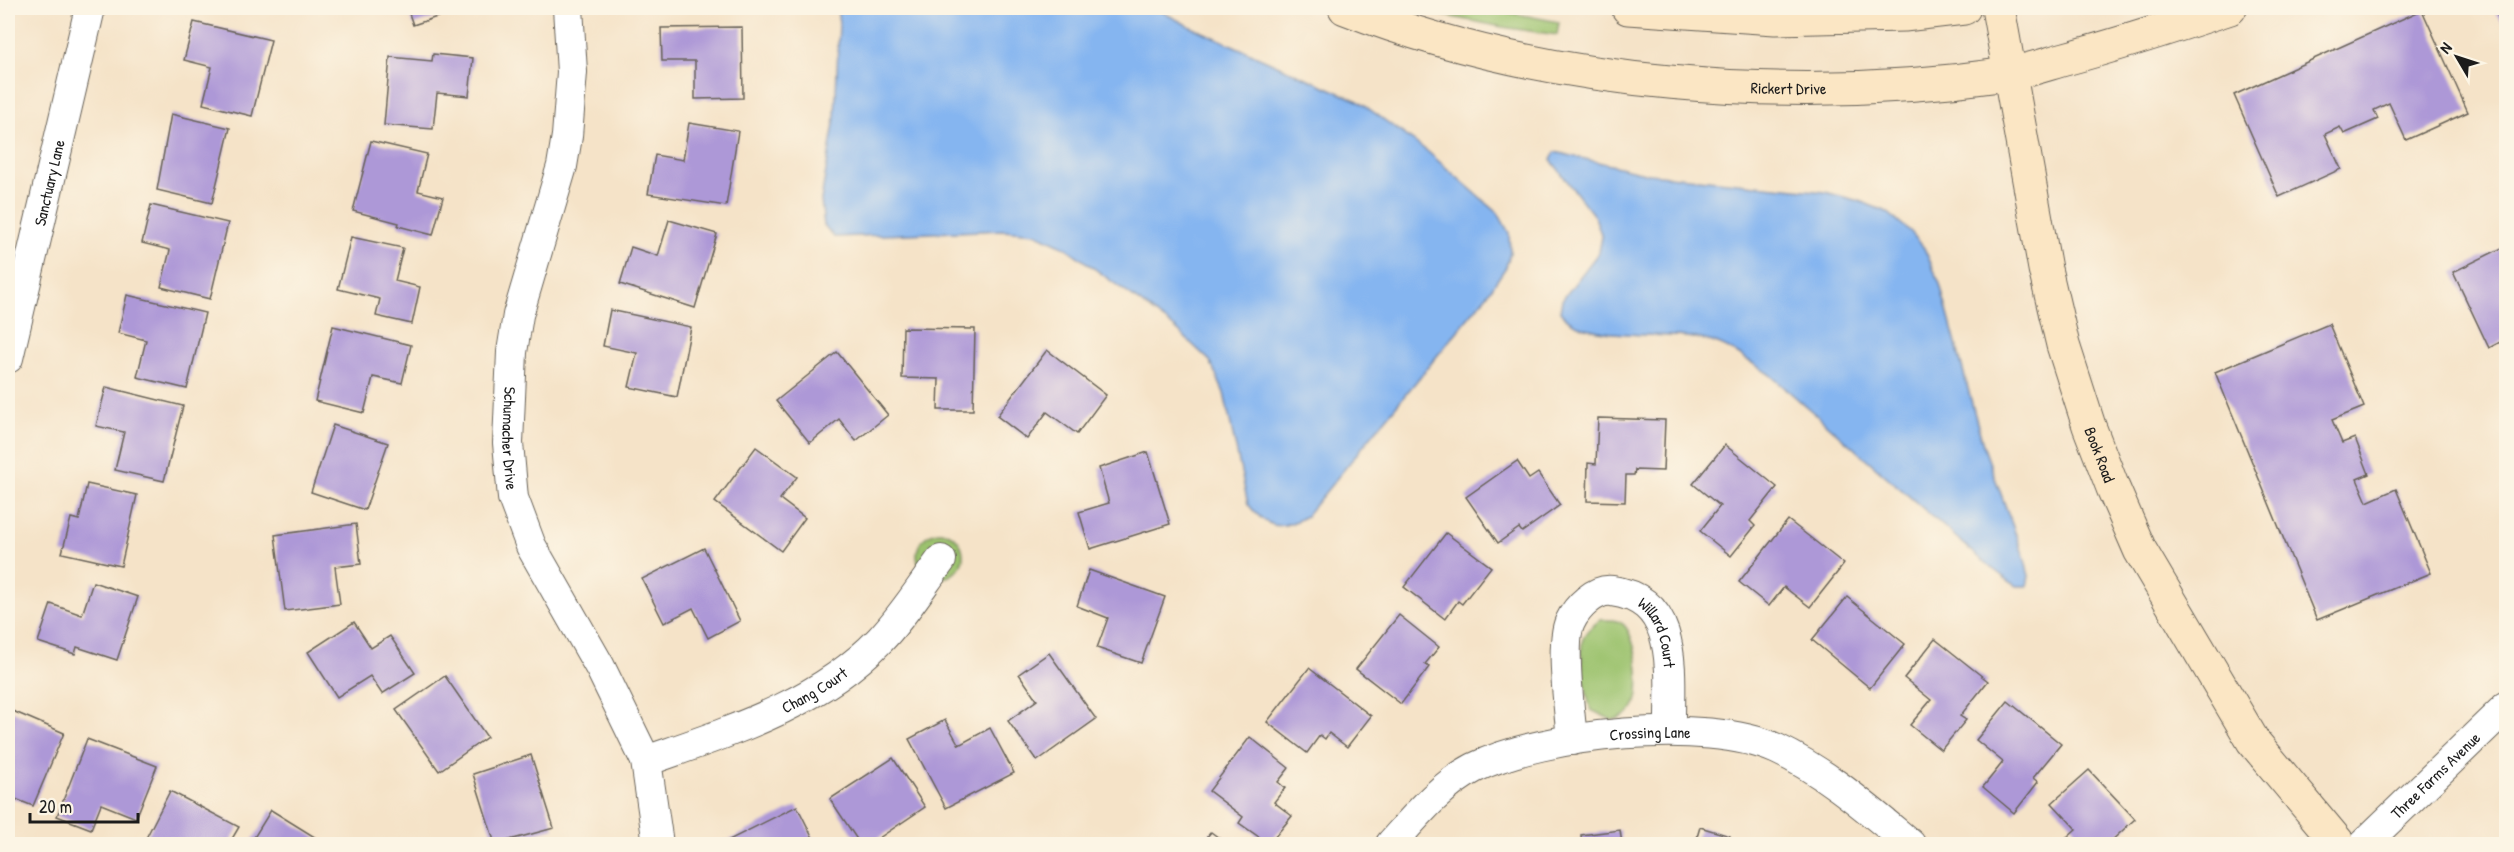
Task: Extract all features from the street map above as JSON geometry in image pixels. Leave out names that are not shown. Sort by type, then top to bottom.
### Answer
[{"type":"street","name":"Schumacher Drive","points":[[568,8],[572,72],[567,136],[562,166],[518,315],[512,352],[508,443],[513,498],[531,546],[600,667],[646,761],[658,844]]},
{"type":"street","name":"Rickert Drive","points":[[1345,8],[1398,28],[1519,59],[1668,82],[1789,88],[1908,83],[2010,73],[2149,35],[2230,8]]},
{"type":"street","points":[[1628,8],[1775,18],[1904,15],[1964,8]]},
{"type":"street","name":"Book Road","points":[[1998,8],[2045,269],[2063,345],[2089,426],[2113,488],[2140,550],[2253,741],[2339,844]]},
{"type":"street","name":"Sanctuary Lane","points":[[8,358],[83,9]]},
{"type":"street","name":"Chang Court","points":[[646,761],[742,727],[795,702],[844,671],[879,641],[941,560]]},
{"type":"street","name":"Willard Court","points":[[1572,740],[1566,641],[1569,622],[1591,597],[1609,591],[1642,599],[1655,612],[1663,625],[1668,648],[1670,730]]},
{"type":"street","name":"Three Farms Avenue","points":[[2364,844],[2506,707]]},
{"type":"street","name":"Crossing Lane","points":[[1391,844],[1448,786],[1474,768],[1527,749],[1572,740],[1670,730],[1738,738],[1776,749],[1804,764],[1845,793],[1910,844]]},
{"type":"green space","points":[[1407,8],[1486,8],[1559,22],[1557,35],[1502,27]]},
{"type":"green space","points":[[940,532],[956,539],[963,555],[956,571],[940,578],[924,571],[917,555],[924,539]]},
{"type":"green space","points":[[1600,620],[1623,624],[1632,641],[1638,666],[1636,703],[1628,714],[1612,720],[1591,710],[1585,686],[1582,642],[1589,630]]},
{"type":"water","points":[[837,8],[1155,8],[1187,25],[1358,101],[1427,151],[1498,213],[1509,233],[1510,253],[1506,267],[1487,295],[1306,516],[1281,526],[1268,523],[1248,504],[1224,393],[1210,361],[1175,328],[1065,247],[1035,233],[1004,230],[834,237],[824,225],[821,200],[835,118],[839,23]]},
{"type":"water","points":[[1555,152],[1649,174],[1825,192],[1859,201],[1887,212],[1911,232],[1924,248],[1940,284],[1983,445],[2024,557],[2029,576],[2027,586],[2016,586],[1989,566],[1769,374],[1725,347],[1692,338],[1608,333],[1589,329],[1572,322],[1560,312],[1562,300],[1599,252],[1602,237],[1595,217],[1551,160]]},
{"type":"building","points":[[407,8],[464,8],[413,25]]},
{"type":"building","points":[[2492,8],[2506,8],[2506,28]]},
{"type":"building","points":[[2422,10],[2468,112],[2406,140],[2389,103],[2374,110],[2378,119],[2344,134],[2340,127],[2325,134],[2341,169],[2279,197],[2234,95]]},
{"type":"building","points":[[194,22],[271,40],[252,116],[203,104],[212,67],[184,60]]},
{"type":"building","points":[[742,27],[743,98],[695,99],[695,61],[662,61],[661,28]]},
{"type":"building","points":[[433,54],[473,58],[469,96],[437,93],[433,129],[384,125],[390,57],[432,61]]},
{"type":"building","points":[[171,114],[230,128],[212,203],[157,190]]},
{"type":"building","points":[[689,123],[738,131],[726,206],[648,194],[655,155],[683,160]]},
{"type":"building","points":[[371,141],[427,154],[418,191],[443,197],[433,235],[353,211]]},
{"type":"building","points":[[151,205],[228,223],[210,299],[161,287],[170,250],[142,243]]},
{"type":"building","points":[[669,220],[717,234],[695,308],[620,284],[631,247],[658,256]]},
{"type":"building","points":[[351,237],[403,248],[395,281],[420,287],[412,324],[376,316],[380,299],[338,289]]},
{"type":"building","points":[[2506,246],[2506,339],[2489,348],[2453,272]]},
{"type":"building","points":[[127,295],[205,313],[187,389],[137,377],[146,340],[118,333]]},
{"type":"building","points":[[610,310],[691,327],[677,397],[629,387],[637,353],[603,346]]},
{"type":"building","points":[[2329,324],[2364,407],[2332,420],[2342,443],[2355,438],[2369,474],[2357,479],[2367,502],[2396,489],[2431,573],[2317,620],[2215,372]]},
{"type":"building","points":[[333,326],[411,345],[402,383],[373,377],[364,413],[315,401]]},
{"type":"building","points":[[903,328],[975,329],[973,410],[938,410],[939,379],[902,378]]},
{"type":"building","points":[[1047,350],[1106,395],[1077,434],[1047,412],[1027,439],[997,416]]},
{"type":"building","points":[[837,352],[888,415],[856,441],[839,419],[810,443],[776,401]]},
{"type":"building","points":[[106,387],[183,406],[164,481],[115,470],[124,432],[96,426]]},
{"type":"building","points":[[1598,418],[1665,420],[1663,471],[1635,470],[1634,475],[1626,475],[1625,502],[1587,501],[1588,463],[1596,464]]},
{"type":"building","points":[[333,425],[388,443],[365,510],[311,492]]},
{"type":"building","points":[[1725,445],[1777,487],[1750,521],[1755,526],[1731,556],[1700,531],[1720,506],[1693,484]]},
{"type":"building","points":[[756,447],[797,477],[780,499],[805,518],[781,551],[715,502]]},
{"type":"building","points":[[1148,452],[1170,524],[1090,549],[1079,512],[1109,503],[1099,468]]},
{"type":"building","points":[[1517,461],[1529,479],[1538,473],[1560,505],[1522,532],[1519,528],[1498,543],[1466,497]]},
{"type":"building","points":[[87,484],[137,495],[121,566],[62,553],[71,518],[79,520]]},
{"type":"building","points":[[1788,520],[1844,564],[1810,607],[1784,587],[1769,606],[1739,582]]},
{"type":"building","points":[[356,524],[361,564],[335,567],[340,604],[285,611],[275,535]]},
{"type":"building","points":[[1446,533],[1491,567],[1462,604],[1458,601],[1445,619],[1404,587]]},
{"type":"building","points":[[704,548],[740,621],[708,638],[693,608],[664,623],[642,579]]},
{"type":"building","points":[[1089,570],[1165,597],[1141,663],[1097,648],[1108,618],[1077,606]]},
{"type":"building","points":[[93,582],[138,597],[117,660],[77,647],[75,654],[38,642],[51,604],[82,615]]},
{"type":"building","points":[[1847,597],[1905,644],[1870,688],[1812,640]]},
{"type":"building","points":[[1399,615],[1439,647],[1425,664],[1429,667],[1401,704],[1356,669]]},
{"type":"building","points":[[354,622],[371,648],[390,636],[415,673],[382,694],[370,676],[337,697],[308,652]]},
{"type":"building","points":[[1935,639],[1988,681],[1960,716],[1966,720],[1941,750],[1910,725],[1931,700],[1904,678]]},
{"type":"building","points":[[1049,653],[1096,719],[1037,761],[1008,721],[1037,700],[1019,674]]},
{"type":"building","points":[[1309,668],[1371,716],[1347,747],[1329,733],[1325,739],[1320,735],[1307,753],[1267,722]]},
{"type":"building","points":[[445,676],[487,737],[439,771],[396,710]]},
{"type":"building","points":[[2008,701],[2061,744],[2033,778],[2038,782],[2014,813],[1983,787],[2003,762],[1976,740]]},
{"type":"building","points":[[8,709],[64,733],[33,806],[8,796],[8,774],[11,767],[8,765]]},
{"type":"building","points":[[945,720],[959,745],[990,728],[1014,773],[946,808],[909,739]]},
{"type":"building","points":[[1250,737],[1289,768],[1278,782],[1285,788],[1274,802],[1292,816],[1269,844],[1239,823],[1243,817],[1209,791]]},
{"type":"building","points":[[87,739],[157,766],[136,818],[101,804],[91,829],[57,816]]},
{"type":"building","points":[[531,755],[554,828],[495,844],[473,774]]},
{"type":"building","points":[[893,758],[925,807],[870,844],[860,844],[830,799]]},
{"type":"building","points":[[2089,770],[2135,819],[2108,844],[2059,844],[2076,829],[2052,803]]},
{"type":"building","points":[[170,791],[239,827],[229,844],[149,844],[144,842]]},
{"type":"building","points":[[797,806],[816,844],[729,844],[727,841]]},
{"type":"building","points":[[271,810],[326,844],[250,844]]},
{"type":"building","points":[[1700,827],[1730,836],[1729,840],[1741,844],[1695,844]]},
{"type":"building","points":[[1620,830],[1622,844],[1582,844],[1581,835]]},
{"type":"building","points":[[1211,832],[1227,844],[1201,844]]}]
